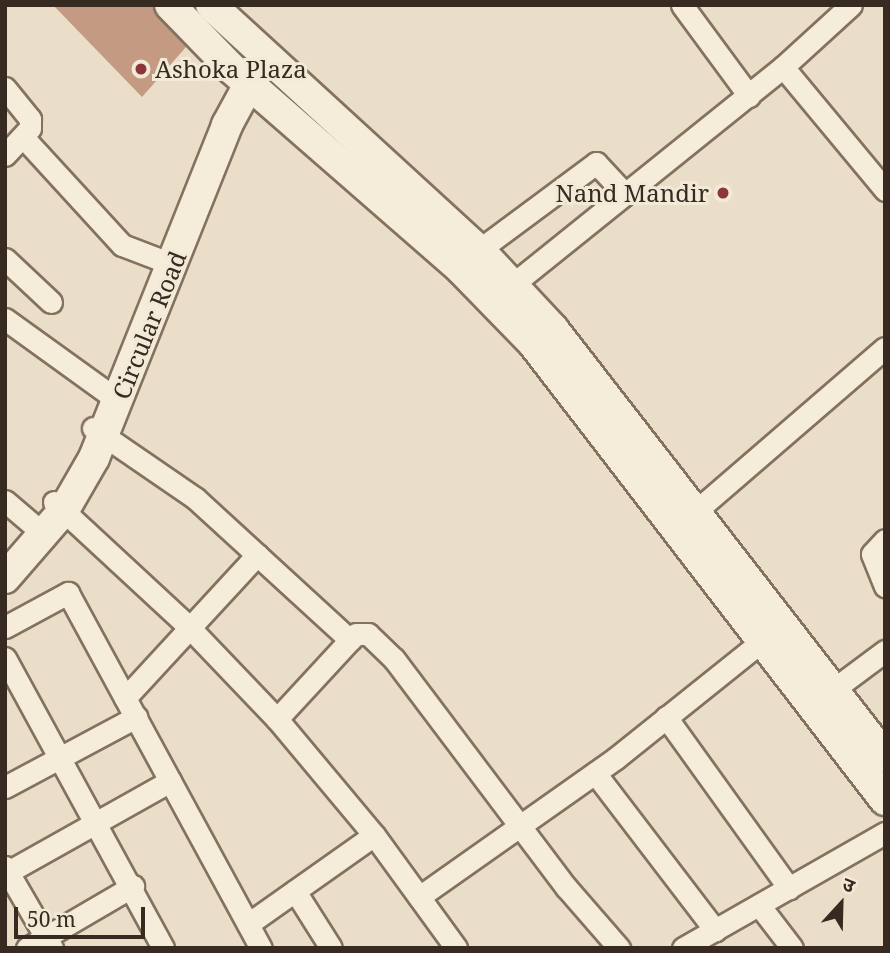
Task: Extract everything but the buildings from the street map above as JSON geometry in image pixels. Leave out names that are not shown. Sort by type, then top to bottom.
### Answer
[{"type":"main road","points":[[170,5],[241,76],[502,293],[697,510],[885,800]]},
{"type":"main road","points":[[211,5],[479,250],[502,293]]},
{"type":"main road","name":"Circular Road","points":[[98,431],[109,394],[161,260],[254,45]]},
{"type":"main road","name":"Circular Road","points":[[5,578],[59,506],[98,431],[227,125],[241,76]]},
{"type":"main road","points":[[587,390],[774,631],[834,689],[885,757]]},
{"type":"main road","name":"Circular Road","points":[[5,564],[40,531]]},
{"type":"street","points":[[682,5],[749,96]]},
{"type":"street","points":[[502,293],[749,96],[851,5]]},
{"type":"street","points":[[783,67],[885,190]]},
{"type":"street","points":[[5,88],[30,119],[23,137],[5,155]]},
{"type":"street","points":[[23,137],[122,245],[161,260]]},
{"type":"street","points":[[479,250],[596,163],[625,194]]},
{"type":"street","points":[[5,258],[51,302]]},
{"type":"street","points":[[5,319],[109,394]]},
{"type":"street","points":[[697,510],[885,348]]},
{"type":"street","points":[[98,431],[195,498],[350,640]]},
{"type":"street","points":[[5,501],[40,531]]},
{"type":"street","points":[[59,506],[190,627],[277,719],[374,835],[456,948]]},
{"type":"street","points":[[885,540],[872,554],[885,586]]},
{"type":"street","points":[[125,698],[257,555]]},
{"type":"street","points":[[5,627],[68,593],[261,948]]},
{"type":"street","points":[[419,897],[595,773],[774,631]]},
{"type":"street","points":[[277,719],[356,634],[368,634],[394,659],[520,825],[619,948]]},
{"type":"street","points":[[834,689],[885,651]]},
{"type":"street","points":[[5,658],[62,755],[133,886],[163,948]]},
{"type":"street","points":[[5,787],[136,717]]},
{"type":"street","points":[[666,718],[789,888]]},
{"type":"street","points":[[595,773],[715,930]]},
{"type":"street","points":[[49,942],[7,869],[170,781]]},
{"type":"street","points":[[683,948],[885,833]]},
{"type":"street","points":[[248,924],[374,835]]},
{"type":"street","points":[[27,948],[49,942],[133,886]]},
{"type":"street","points":[[295,891],[331,948]]},
{"type":"street","points":[[759,905],[792,948]]},
{"type":"place","name":"Ashoka Plaza","points":[[141,69]]},
{"type":"place","name":"Nand Mandir","points":[[723,193]]}]
